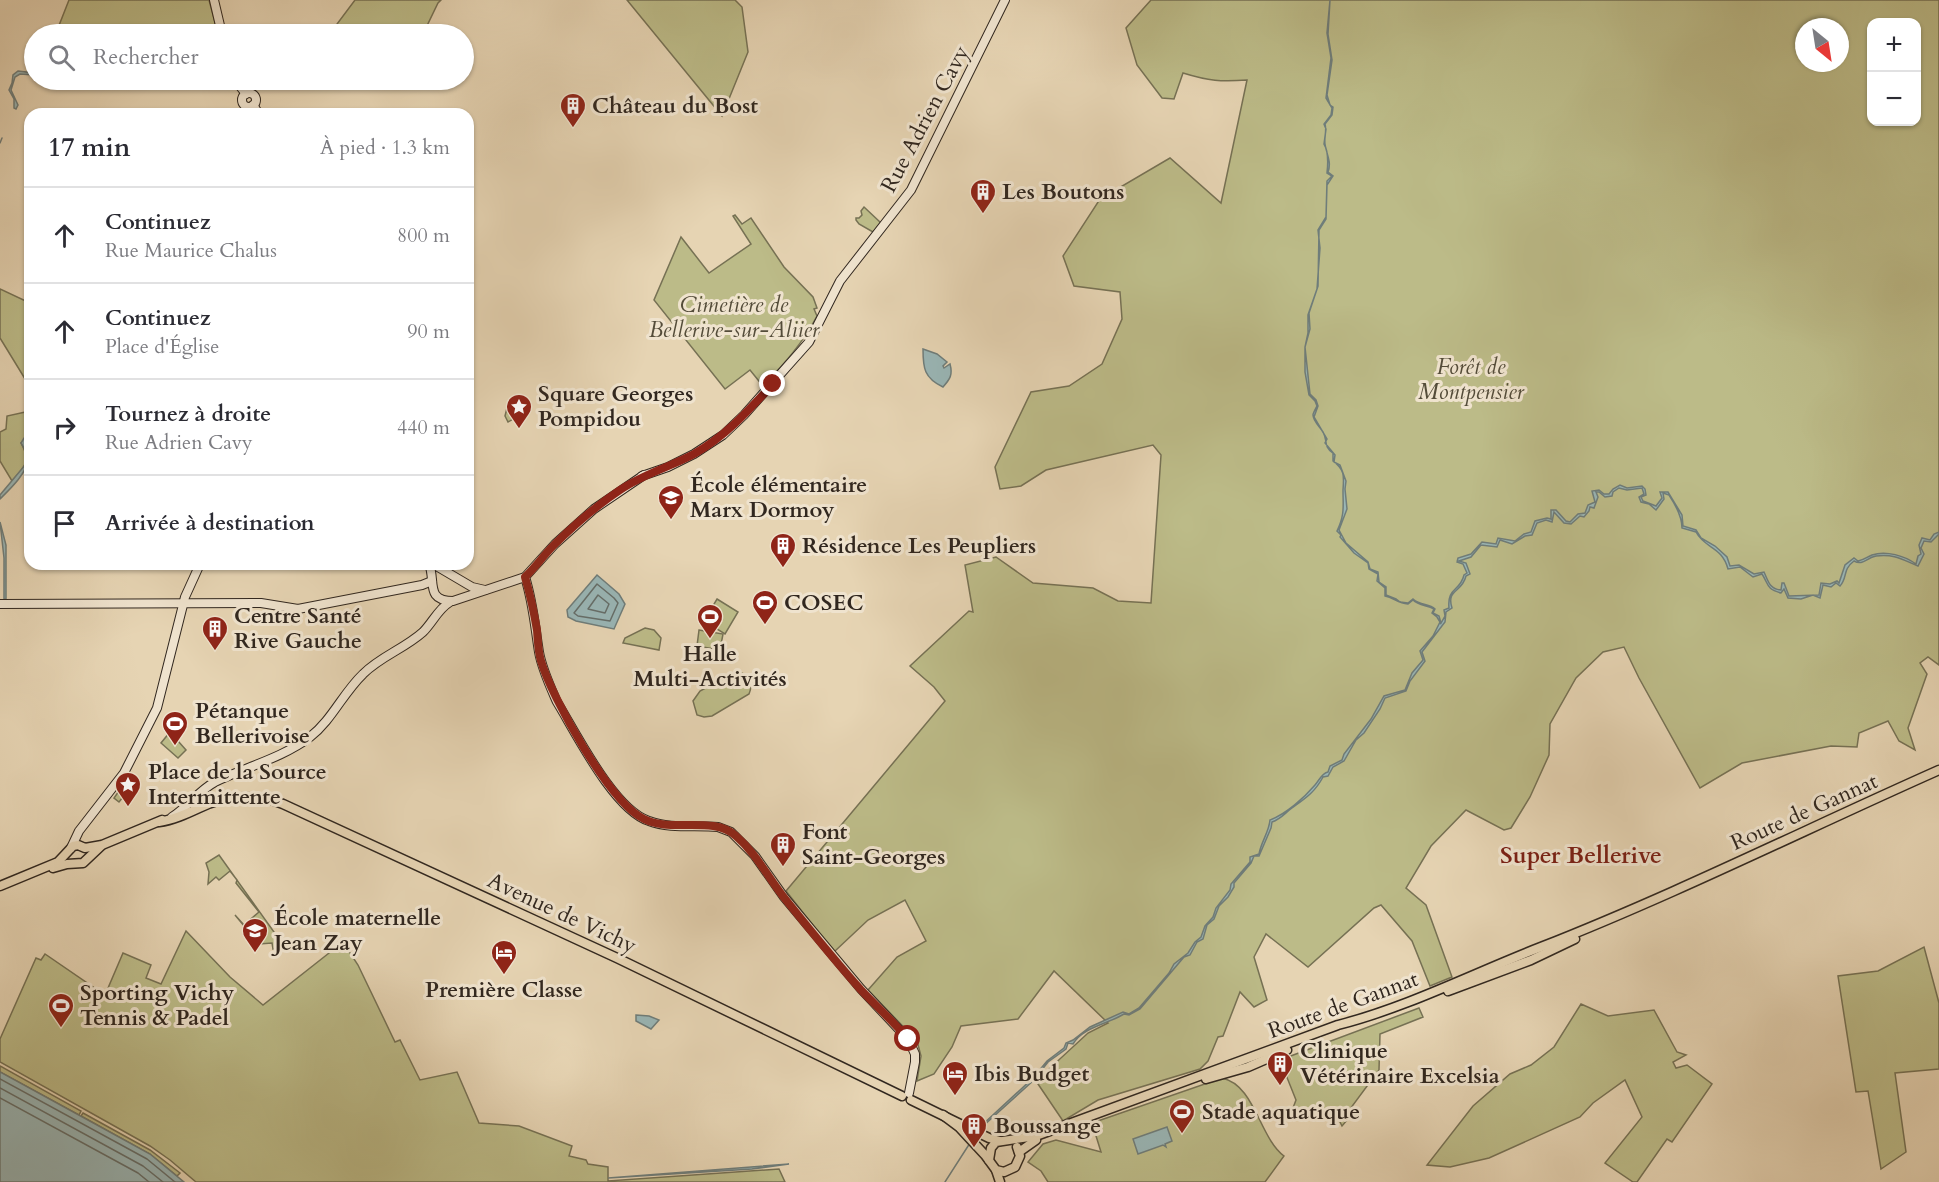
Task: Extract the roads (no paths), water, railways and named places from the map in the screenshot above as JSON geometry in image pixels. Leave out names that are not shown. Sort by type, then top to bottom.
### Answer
[{"type":"main road","name":"Route de Gannat","points":[[1004,1141],[1036,1136],[1319,1032],[1386,1010],[1553,943],[1939,770]]},
{"type":"main road","name":"Avenue de Vichy","points":[[199,808],[224,800],[246,797],[283,804],[606,953],[907,1096],[989,1138],[1004,1141]]},
{"type":"main road","points":[[162,821],[180,811],[199,808]]},
{"type":"main road","points":[[0,887],[58,862],[70,850],[83,846],[102,845],[199,808]]},
{"type":"main road","points":[[0,887],[59,866],[83,863],[102,845]]},
{"type":"main road","points":[[83,846],[88,857]]},
{"type":"main road","points":[[70,850],[69,857],[73,863]]},
{"type":"main road","name":"Route de Gannat","points":[[1020,1152],[1036,1139],[1208,1078],[1235,1072],[1280,1053],[1531,960],[1684,886]]},
{"type":"main road","name":"Avenue de Vichy","points":[[944,1115],[959,1127],[989,1160]]},
{"type":"main road","points":[[1000,1182],[989,1160],[991,1148],[1004,1141],[1015,1145],[1020,1152],[1020,1160],[1012,1170],[1009,1182]]},
{"type":"main road","points":[[996,1170],[1004,1172],[1012,1170]]},
{"type":"street","points":[[214,0],[220,24]]},
{"type":"street","name":"Rue Adrien Cavy","points":[[525,577],[594,509],[658,466],[679,461],[709,445],[738,422],[809,342],[836,287],[911,190],[1005,0]]},
{"type":"street","points":[[243,90],[246,94],[250,93],[254,96],[255,108]]},
{"type":"street","points":[[70,850],[75,836],[127,768],[157,708],[184,603],[198,570]]},
{"type":"street","points":[[431,570],[431,587],[434,593],[445,601],[525,577],[542,664],[557,702],[607,783],[634,813],[650,822],[679,826],[718,827],[736,836],[762,864],[784,897],[861,989],[908,1039],[915,1054],[907,1096]]},
{"type":"street","points":[[441,570],[472,587],[487,590]]},
{"type":"street","points":[[0,604],[261,603],[298,609],[422,585],[444,572]]},
{"type":"street","points":[[180,811],[214,782],[270,759],[309,737],[329,718],[349,688],[365,672],[382,658],[405,647],[426,628],[440,610],[454,600],[462,591],[459,580]]},
{"type":"street","points":[[83,846],[80,837],[90,818]]},
{"type":"water","points":[[1330,0],[1328,34],[1332,60],[1327,95],[1330,104],[1326,98],[1331,58],[1327,33]]},
{"type":"water","points":[[18,71],[24,72],[24,74],[15,77],[11,90],[18,105],[16,109],[9,90],[13,75]]},
{"type":"water","points":[[1327,154],[1329,165],[1328,172],[1333,176],[1327,185],[1326,219],[1319,230],[1319,238],[1318,230],[1326,217],[1327,181],[1332,176],[1327,173]]},
{"type":"water","points":[[1317,289],[1309,313],[1310,329],[1305,347],[1308,315]]},
{"type":"water","points":[[1305,347],[1310,394],[1318,406],[1314,417],[1322,430],[1313,417],[1317,406],[1309,395],[1305,372]]},
{"type":"water","points":[[923,349],[937,354],[947,362],[944,368],[950,364],[950,377],[943,387],[928,376],[923,362]]},
{"type":"water","points":[[24,466],[24,471],[17,481],[0,499],[0,495]]},
{"type":"water","points":[[1342,471],[1346,481],[1347,509],[1339,530],[1346,543],[1368,562],[1370,569],[1378,572],[1379,582],[1386,587],[1386,595],[1400,602],[1408,603],[1413,599],[1433,607],[1435,609],[1433,613],[1439,616],[1441,623],[1445,616],[1444,610],[1449,608],[1450,596],[1467,573],[1463,564],[1457,562],[1458,558],[1471,554],[1482,542],[1496,544],[1498,538],[1515,541],[1531,532],[1535,521],[1551,519],[1551,510],[1556,510],[1566,521],[1570,522],[1578,514],[1585,513],[1588,505],[1595,502],[1592,491],[1599,490],[1604,494],[1609,494],[1620,485],[1627,488],[1642,486],[1646,495],[1641,497],[1643,501],[1656,506],[1662,498],[1660,492],[1668,492],[1682,515],[1683,526],[1696,530],[1701,538],[1715,546],[1727,557],[1730,566],[1739,565],[1754,574],[1764,572],[1774,588],[1781,590],[1782,583],[1784,583],[1789,596],[1812,595],[1801,599],[1788,598],[1784,589],[1781,593],[1770,588],[1762,574],[1753,577],[1740,567],[1728,569],[1722,556],[1704,542],[1696,532],[1682,528],[1678,511],[1669,495],[1663,493],[1664,499],[1656,510],[1649,504],[1641,502],[1639,497],[1644,494],[1642,488],[1627,490],[1619,488],[1613,492],[1612,496],[1605,497],[1596,492],[1598,497],[1594,508],[1590,507],[1584,517],[1580,516],[1571,524],[1564,523],[1554,512],[1552,522],[1546,520],[1537,523],[1532,535],[1525,536],[1512,544],[1500,540],[1497,547],[1481,545],[1471,557],[1459,561],[1466,563],[1470,574],[1466,576],[1451,597],[1452,608],[1446,612],[1445,622],[1422,652],[1425,661],[1410,681],[1406,691],[1385,698],[1380,709],[1364,733],[1356,740],[1344,761],[1333,767],[1328,776],[1323,777],[1306,798],[1272,822],[1259,856],[1254,856],[1251,863],[1234,883],[1228,897],[1219,906],[1214,919],[1207,925],[1203,939],[1197,942],[1190,955],[1184,957],[1140,1009],[1129,1015],[1124,1014],[1089,1030],[1077,1038],[1073,1044],[1068,1043],[1066,1049],[1048,1062],[1034,1080],[982,1127],[1033,1078],[1047,1061],[1064,1048],[1066,1043],[1090,1027],[1123,1012],[1129,1014],[1139,1008],[1174,964],[1188,953],[1201,937],[1205,926],[1213,917],[1216,908],[1230,890],[1231,884],[1250,862],[1250,857],[1259,854],[1270,820],[1294,805],[1328,772],[1330,766],[1342,760],[1384,696],[1405,690],[1412,673],[1423,660],[1420,651],[1433,636],[1440,622],[1432,613],[1434,609],[1418,603],[1413,600],[1408,604],[1401,603],[1385,596],[1385,588],[1377,581],[1378,574],[1369,569],[1368,563],[1354,553],[1340,537],[1337,531],[1341,520]]},
{"type":"water","points":[[0,522],[6,545],[6,599],[4,599],[4,558]]},
{"type":"water","points":[[1939,532],[1931,542],[1924,541],[1921,548],[1924,554],[1918,566],[1888,556],[1876,556],[1860,563],[1854,561],[1848,567],[1840,586],[1836,583],[1831,587],[1823,585],[1820,598],[1813,595],[1819,595],[1821,583],[1830,584],[1837,581],[1839,583],[1845,565],[1854,558],[1858,561],[1872,555],[1889,554],[1901,556],[1916,564],[1921,554],[1919,545],[1922,538],[1930,540],[1934,534]]},
{"type":"water","points":[[597,575],[619,594],[625,604],[614,629],[576,621],[568,617],[567,610]]},
{"type":"water","points":[[636,1015],[659,1020],[651,1029],[636,1021]]},
{"type":"water","points":[[0,1072],[150,1154],[184,1182],[0,1182]]},
{"type":"water","points":[[1167,1127],[1172,1141],[1165,1144],[1166,1147],[1163,1145],[1138,1154],[1133,1139]]},
{"type":"water","points":[[789,1164],[752,1169],[608,1178]]},
{"type":"waterway","points":[[0,143],[2,138]]},
{"type":"waterway","points":[[945,1182],[970,1143]]},
{"type":"place","name":"Château du Bost","points":[[573,129]]},
{"type":"place","name":"Les Boutons","points":[[983,215]]},
{"type":"place","name":"Square Georges Pompidou","points":[[519,430]]},
{"type":"place","name":"École élémentaire Marx Dormoy","points":[[671,521]]},
{"type":"place","name":"Résidence Les Peupliers","points":[[783,569]]},
{"type":"place","name":"COSEC","points":[[765,626]]},
{"type":"place","name":"Halle Multi-Activités","points":[[710,640]]},
{"type":"place","name":"Centre Santé Rive Gauche","points":[[215,652]]},
{"type":"place","name":"Pétanque Bellerivoise","points":[[175,747]]},
{"type":"place","name":"Place de la Source Intermittente","points":[[128,808]]},
{"type":"place","name":"Font Saint-Georges","points":[[783,868]]},
{"type":"place","name":"École maternelle Jean Zay","points":[[255,954]]},
{"type":"place","name":"Première Classe","points":[[504,976]]},
{"type":"place","name":"Sporting Vichy Tennis & Padel","points":[[61,1029]]},
{"type":"place","name":"Clinique Vétérinaire Excelsia","points":[[1280,1087]]},
{"type":"place","name":"Ibis Budget","points":[[955,1097]]},
{"type":"place","name":"Stade aquatique","points":[[1182,1135]]},
{"type":"place","name":"Boussange","points":[[974,1149]]},
{"type":"district","name":"Super Bellerive","points":[[1581,855]]},
{"type":"park label","name":"Cimetière de Bellerive-sur-Aliier","points":[[734,318]]},
{"type":"park label","name":"Forêt de Montpensier","points":[[1471,380]]}]
